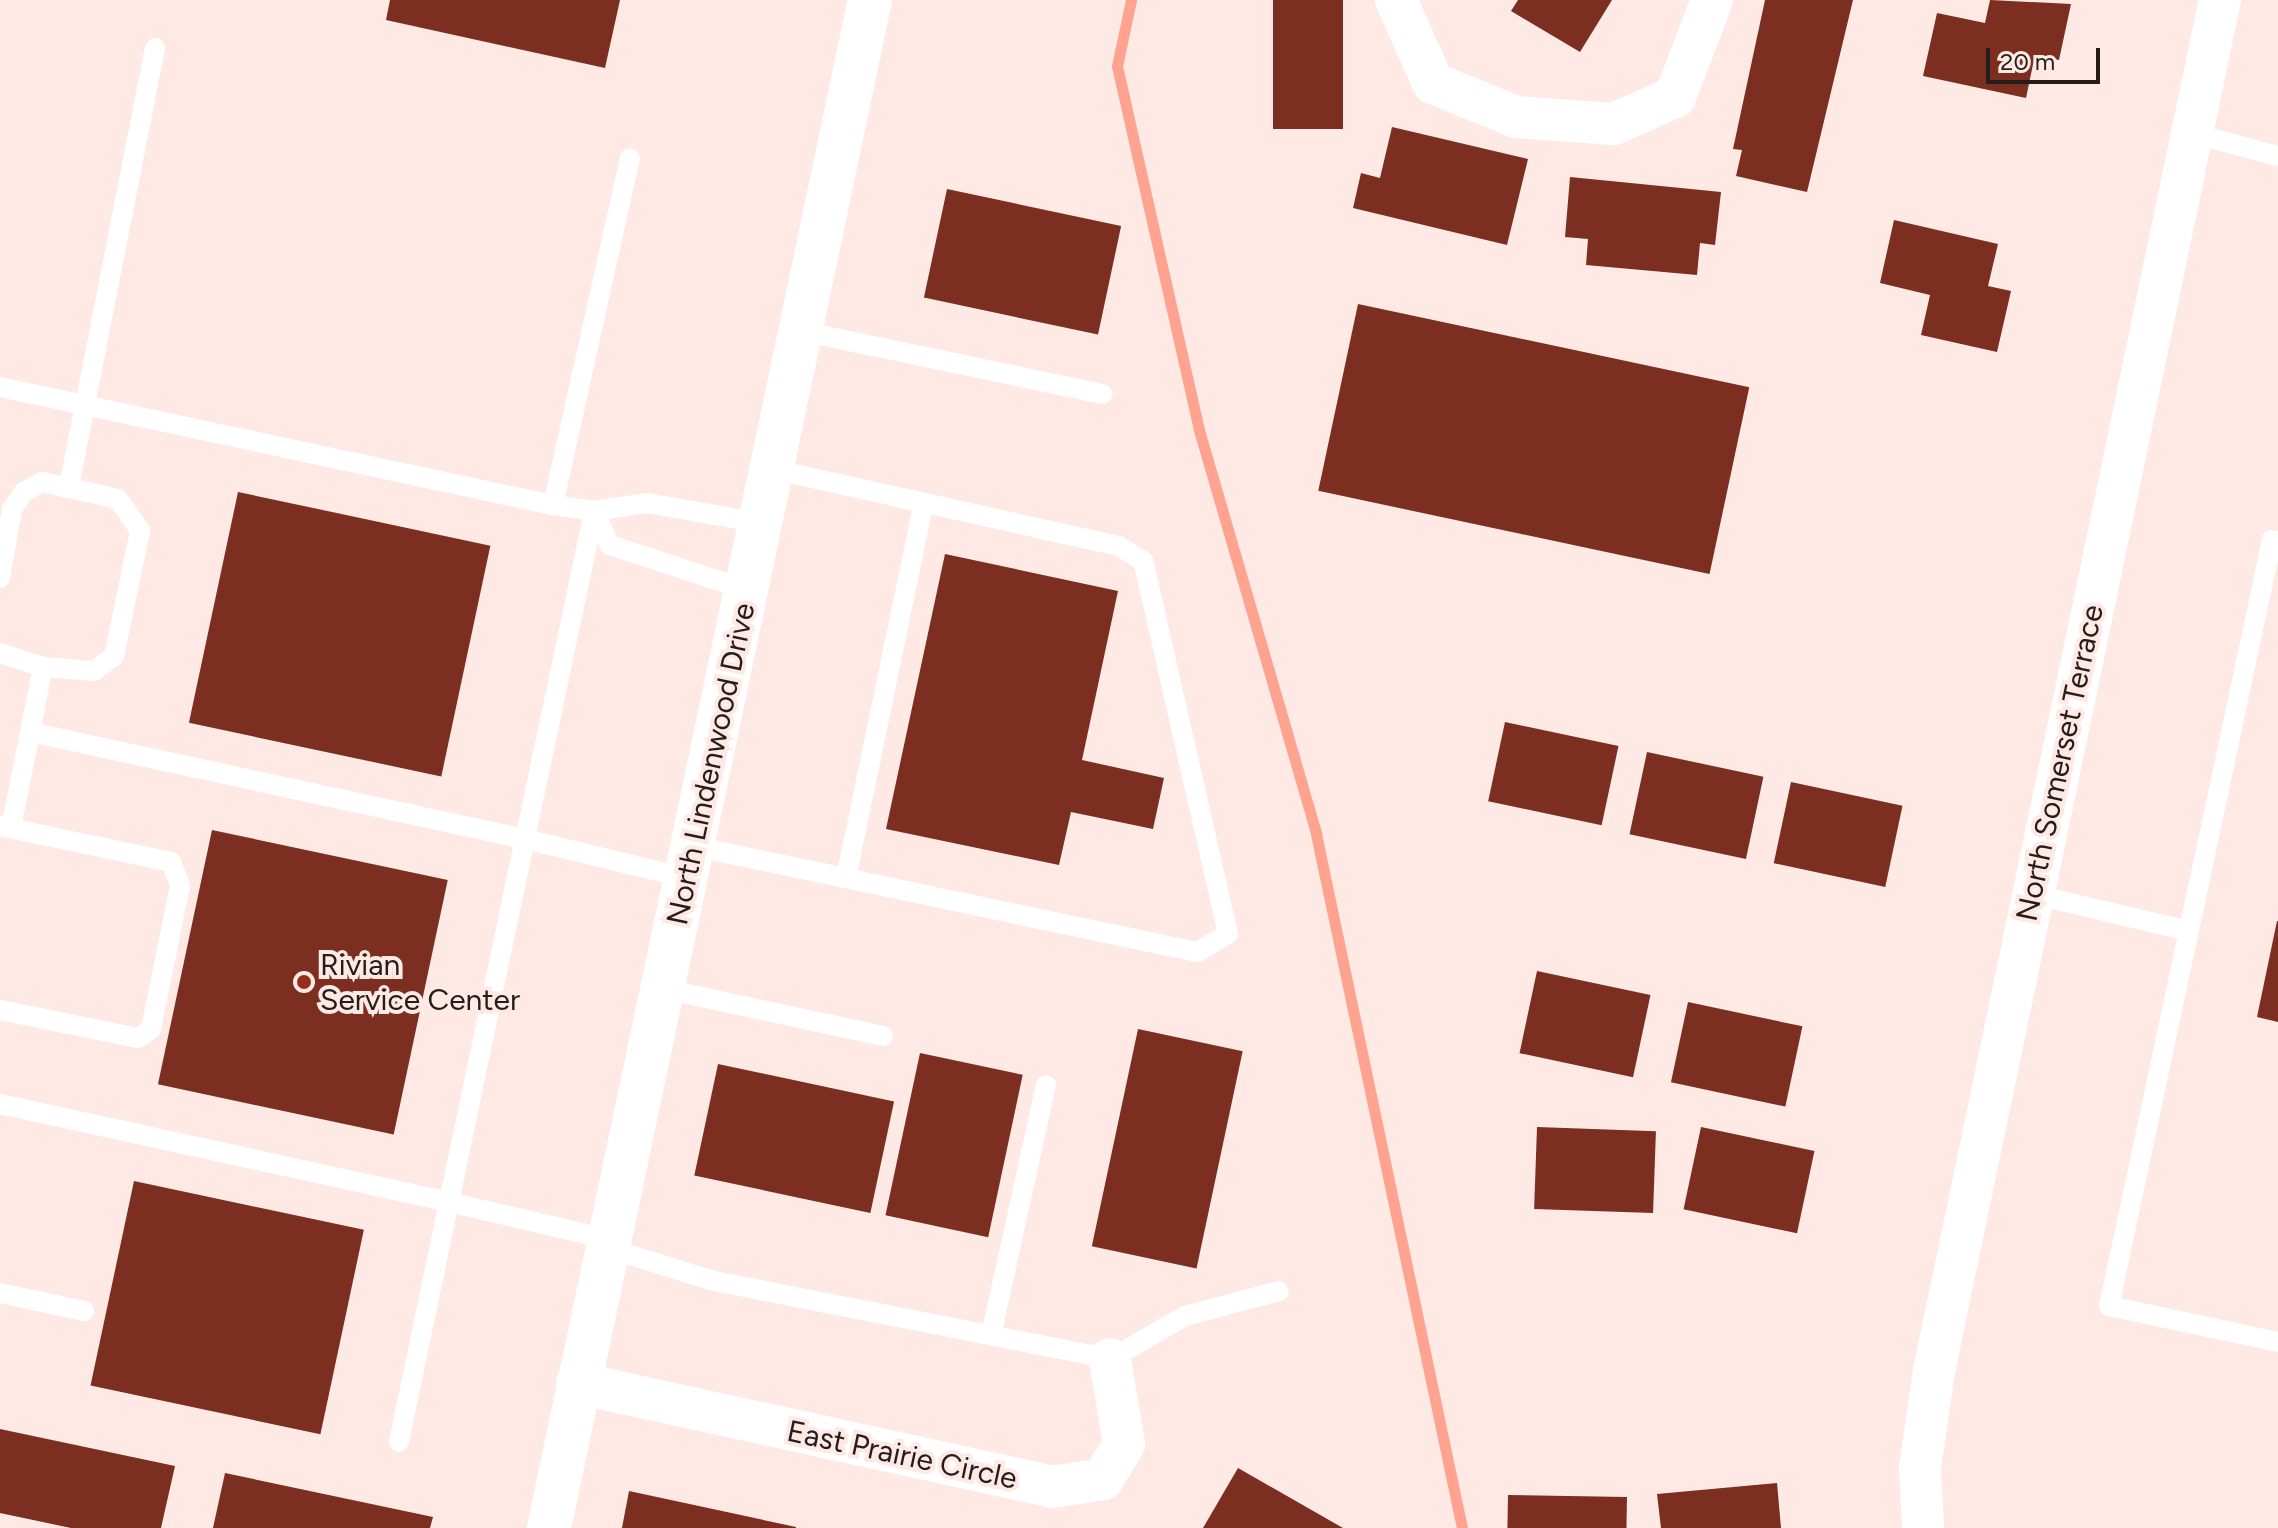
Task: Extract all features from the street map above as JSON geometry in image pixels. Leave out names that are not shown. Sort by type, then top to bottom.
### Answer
[{"type":"street","name":"North Lindenwood Drive","points":[[549,1528],[577,1383],[611,1244],[870,0]]},
{"type":"street","points":[[1396,0],[1433,83],[1516,117],[1614,124],[1675,97],[1712,0]]},
{"type":"street","name":"North Somerset Terrace","points":[[1923,1528],[1926,1414],[2220,0]]},
{"type":"street","name":"East Prairie Circle","points":[[577,1383],[1052,1487],[1103,1479],[1124,1444],[1110,1359]]},
{"type":"lane","points":[[69,488],[155,48]]},
{"type":"lane","points":[[2192,133],[2278,156]]},
{"type":"lane","points":[[553,505],[630,158]]},
{"type":"lane","points":[[801,331],[1102,394]]},
{"type":"lane","points":[[0,387],[553,505],[594,511],[647,503],[761,523]]},
{"type":"lane","points":[[30,732],[525,839],[690,862],[846,878],[1197,952],[1228,934],[1143,561],[1119,546],[772,469]]},
{"type":"lane","points":[[0,578],[12,509],[24,492],[42,482],[118,499],[140,531],[114,656],[94,671],[43,667],[0,653]]},
{"type":"lane","points":[[846,878],[924,503]]},
{"type":"lane","points":[[594,511],[610,545],[747,590]]},
{"type":"lane","points":[[399,1442],[594,511]]},
{"type":"lane","points":[[2278,541],[2272,540],[2109,1306],[2278,1342]]},
{"type":"lane","points":[[0,1010],[138,1038],[151,1029],[180,886],[171,862],[5,827],[43,667]]},
{"type":"lane","points":[[2032,894],[2188,931]]},
{"type":"lane","points":[[664,989],[883,1036]]},
{"type":"lane","points":[[991,1335],[1046,1085]]},
{"type":"lane","points":[[0,1104],[449,1202],[611,1244],[714,1281],[1110,1359],[1185,1316],[1279,1291]]},
{"type":"lane","points":[[0,1293],[84,1311]]},
{"type":"building","points":[[390,0],[620,0],[605,68],[386,20]]},
{"type":"building","points":[[1273,0],[1343,0],[1343,129],[1273,129]]},
{"type":"building","points":[[1518,0],[1612,0],[1580,52],[1511,11]]},
{"type":"building","points":[[1765,0],[1853,0],[1807,192],[1736,176],[1742,150],[1733,149]]},
{"type":"building","points":[[1990,0],[2071,4],[2059,60],[2035,55],[2026,98],[1923,76],[1937,13],[1985,23]]},
{"type":"building","points":[[1392,127],[1528,159],[1507,245],[1353,208],[1361,173],[1380,178]]},
{"type":"building","points":[[1570,177],[1721,192],[1715,245],[1700,243],[1697,275],[1586,265],[1588,239],[1565,237]]},
{"type":"building","points":[[947,189],[1121,226],[1098,335],[924,298]]},
{"type":"building","points":[[1894,220],[1998,244],[1988,286],[2011,291],[1997,352],[1921,335],[1930,295],[1880,283]]},
{"type":"building","points":[[1358,304],[1749,387],[1710,574],[1318,491]]},
{"type":"building","points":[[238,492],[490,546],[441,776],[189,723]]},
{"type":"building","points":[[945,554],[1118,591],[1082,760],[1164,778],[1153,829],[1071,812],[1059,865],[886,829]]},
{"type":"building","points":[[1505,722],[1618,746],[1602,825],[1488,801]]},
{"type":"building","points":[[1647,752],[1763,777],[1746,859],[1630,834]]},
{"type":"building","points":[[1791,782],[1903,806],[1885,887],[1774,863]]},
{"type":"building","name":"Rivian Service Center","points":[[212,830],[448,880],[394,1134],[158,1084]]},
{"type":"building","points":[[2278,921],[2278,1022],[2257,1017]]},
{"type":"building","points":[[1537,971],[1650,995],[1633,1077],[1520,1053]]},
{"type":"building","points":[[1688,1002],[1802,1026],[1785,1107],[1671,1082]]},
{"type":"building","points":[[1138,1029],[1243,1051],[1197,1268],[1092,1246]]},
{"type":"building","points":[[920,1053],[1023,1075],[988,1237],[885,1215]]},
{"type":"building","points":[[718,1064],[894,1101],[870,1213],[694,1176]]},
{"type":"building","points":[[1537,1127],[1656,1131],[1653,1213],[1534,1209]]},
{"type":"building","points":[[1701,1127],[1814,1151],[1797,1233],[1684,1209]]},
{"type":"building","points":[[134,1181],[364,1230],[320,1434],[91,1385]]},
{"type":"building","points":[[0,1429],[175,1466],[161,1528],[71,1528],[0,1513]]},
{"type":"building","points":[[1238,1468],[1343,1528],[1203,1528]]},
{"type":"building","points":[[225,1473],[433,1517],[430,1528],[213,1528]]},
{"type":"building","points":[[1777,1483],[1781,1528],[1661,1528],[1657,1494]]},
{"type":"building","points":[[629,1491],[796,1527],[796,1528],[622,1528]]},
{"type":"building","points":[[1508,1495],[1627,1497],[1626,1528],[1507,1528]]},
{"type":"waterway","points":[[1131,0],[1117,66],[1199,430],[1316,834],[1462,1528]]},
{"type":"place","name":"Rivian Service Center","points":[[304,982]]}]
